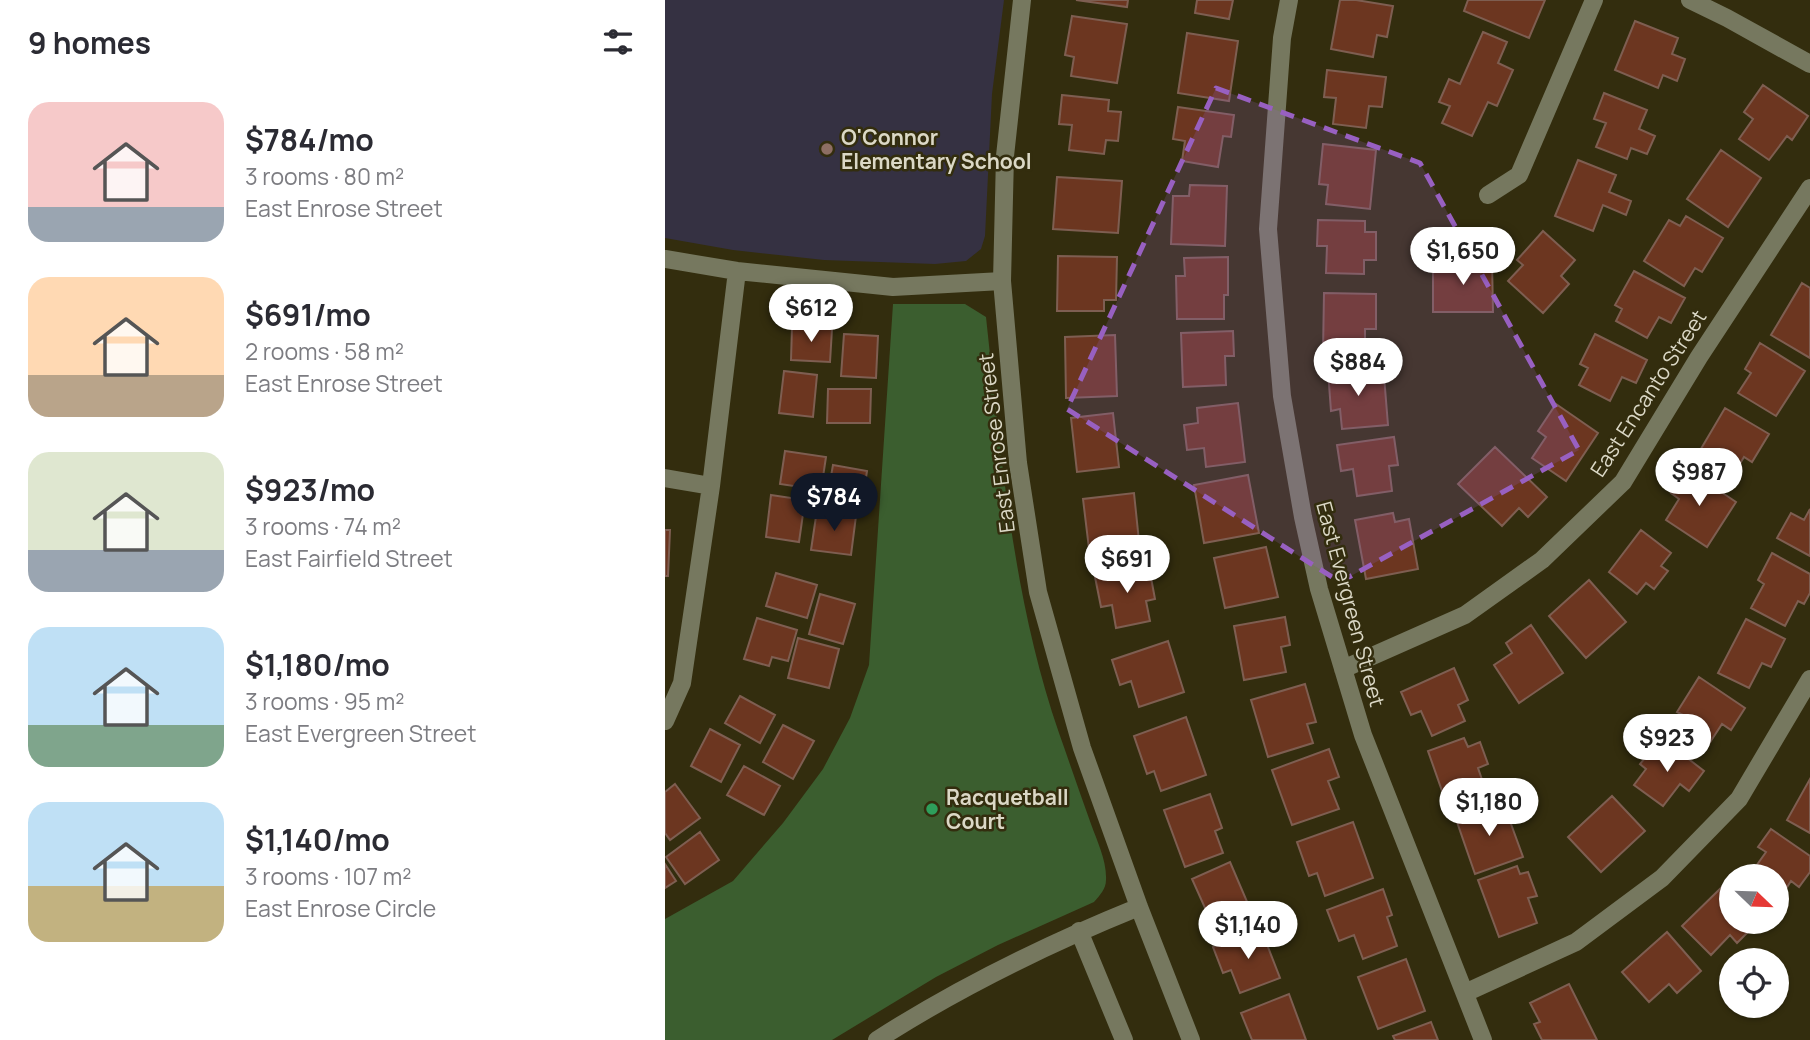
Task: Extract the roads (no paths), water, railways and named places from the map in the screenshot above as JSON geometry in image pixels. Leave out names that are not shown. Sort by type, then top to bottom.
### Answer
[{"type":"street","name":"East Enrose Street","points":[[1022,0],[1005,156],[1002,281],[1018,463],[1038,592],[1082,748],[1139,907],[1191,1040]]},
{"type":"street","name":"East Evergreen Street","points":[[1289,0],[1282,38],[1268,229],[1282,396],[1303,517],[1319,589],[1363,735],[1483,1040]]},
{"type":"street","points":[[1488,195],[1519,176],[1594,0]]},
{"type":"street","points":[[1690,0],[1810,64]]},
{"type":"street","name":"East Encanto Street","points":[[1343,668],[1465,615],[1542,560],[1623,482],[1699,357],[1810,188]]},
{"type":"street","points":[[665,259],[737,271],[893,287],[1002,281]]},
{"type":"street","points":[[665,721],[682,683],[711,486],[737,271]]},
{"type":"street","points":[[665,478],[711,486]]},
{"type":"street","points":[[1465,993],[1576,942],[1661,878],[1739,799],[1810,679]]},
{"type":"street","points":[[877,1040],[969,987],[1079,931],[1139,907]]},
{"type":"street","points":[[1079,931],[1124,1040]]},
{"type":"place","name":"O'Connor Elementary School","points":[[827,149]]},
{"type":"place","name":"Racquetball Court","points":[[932,809]]}]
